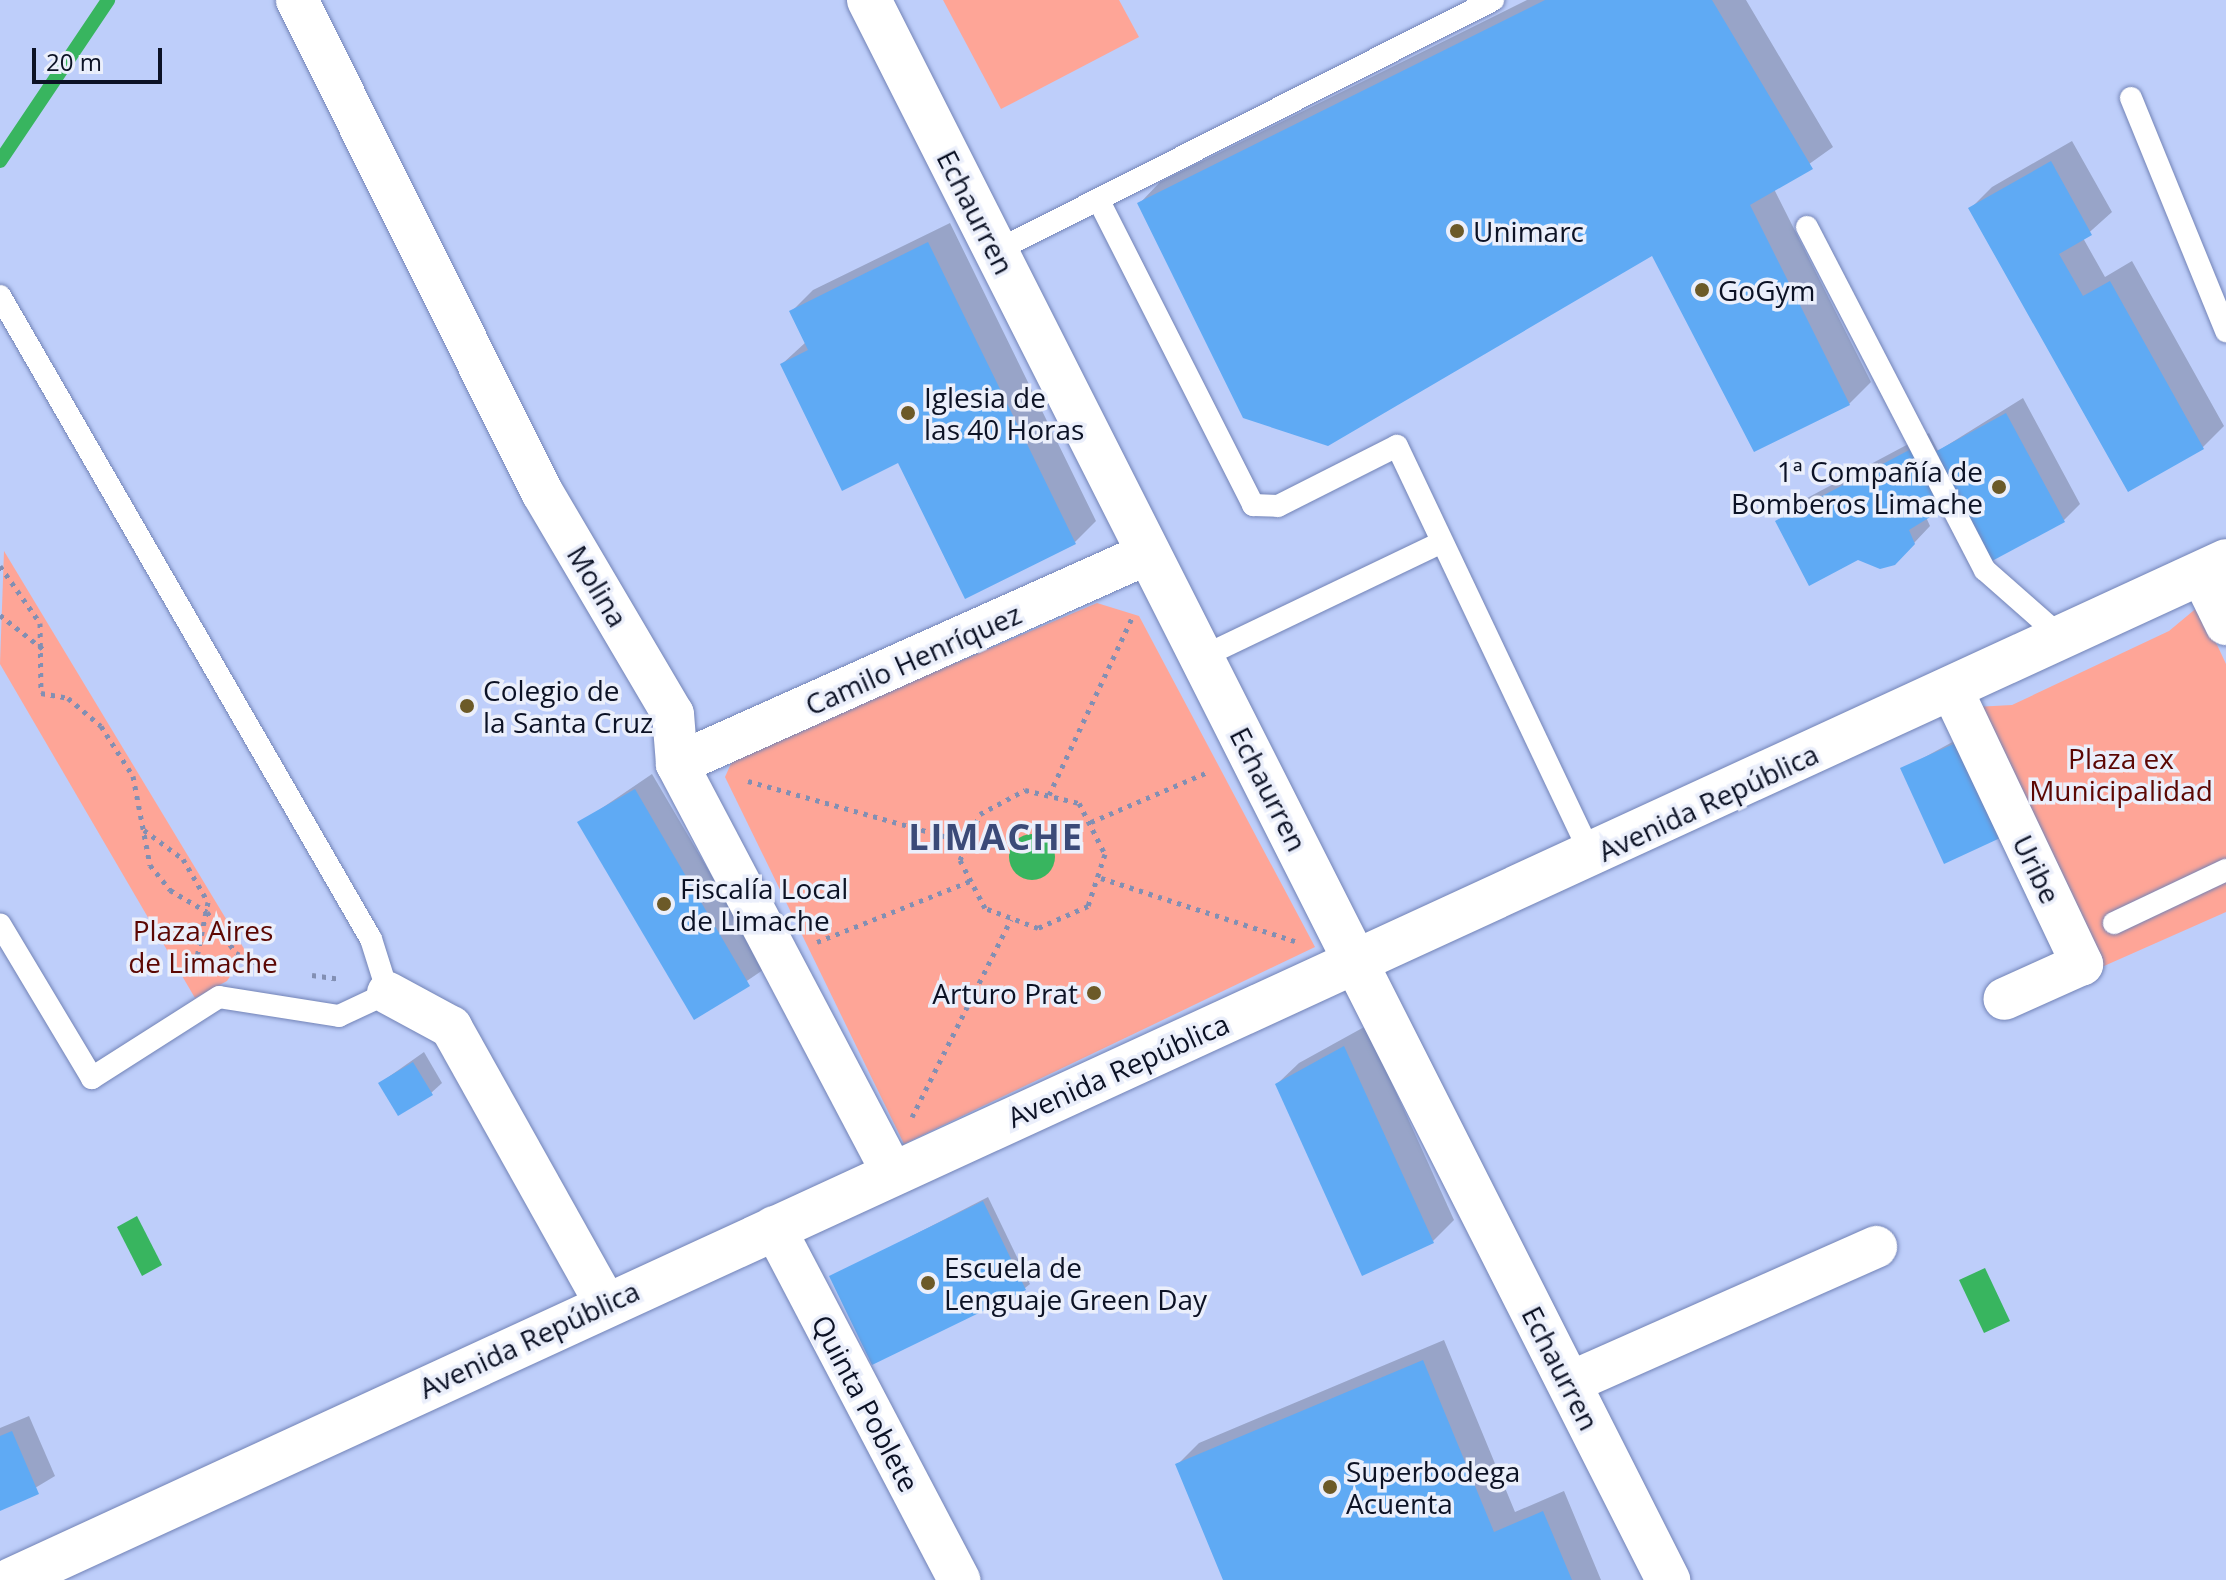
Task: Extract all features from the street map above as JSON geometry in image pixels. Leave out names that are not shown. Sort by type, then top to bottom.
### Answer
[{"type":"main road","name":"Echaurren","points":[[869,0],[1668,1580]]},
{"type":"main road","name":"Avenida República","points":[[11,1580],[892,1171],[1592,857],[2213,567]]},
{"type":"street","name":"Molina","points":[[297,0],[542,492],[673,714],[677,764],[892,1171]]},
{"type":"street","name":"Camilo Henríquez","points":[[677,764],[1149,553]]},
{"type":"street","points":[[2213,567],[2226,624]]},
{"type":"street","name":"Uribe","points":[[1951,688],[2082,964],[2004,999]]},
{"type":"street","points":[[388,993],[451,1027],[605,1303]]},
{"type":"street","name":"Quinta Poblete","points":[[774,1227],[959,1580]]},
{"type":"street","points":[[1569,1383],[1876,1247]]},
{"type":"lane","points":[[996,251],[1493,0]]},
{"type":"lane","points":[[2131,98],[2226,331]]},
{"type":"lane","points":[[1099,201],[1253,505],[1278,506],[1397,446],[1592,857]]},
{"type":"lane","points":[[1807,227],[1985,570],[2061,637]]},
{"type":"lane","points":[[0,296],[371,939],[388,993],[339,1016],[219,997],[92,1078],[0,924]]},
{"type":"lane","points":[[1202,657],[1442,542]]},
{"type":"lane","points":[[2114,923],[2226,870]]},
{"type":"path","points":[[1049,795],[1132,618],[1149,553]]},
{"type":"path","points":[[0,566],[40,623],[44,649],[41,693],[68,698],[101,726],[133,776],[150,865],[170,890],[207,912]]},
{"type":"path","points":[[0,615],[44,649]]},
{"type":"path","points":[[1091,822],[1250,751]]},
{"type":"path","points":[[677,764],[965,842]]},
{"type":"path","points":[[1025,790],[1049,795],[1079,803],[1105,854],[1101,878],[1088,906],[1038,928],[985,908],[960,860],[965,842],[980,814],[1025,790]]},
{"type":"path","points":[[144,829],[183,859],[207,912],[236,953],[278,973]]},
{"type":"path","points":[[1101,878],[1357,961]]},
{"type":"path","points":[[779,957],[970,881]]},
{"type":"path","points":[[192,977],[207,912]]},
{"type":"path","points":[[892,1171],[917,1106],[1011,919]]},
{"type":"path","points":[[304,974],[388,993]]},
{"type":"green space","points":[[943,0],[1119,0],[1139,37],[1001,109]]},
{"type":"green space","name":"Plaza Aires de Limache","points":[[4,551],[246,952],[227,981],[195,998],[0,664]]},
{"type":"green space","points":[[1097,603],[1139,616],[1315,947],[904,1144],[725,777],[734,757]]},
{"type":"green space","name":"Plaza ex Municipalidad","points":[[2199,606],[2226,664],[2226,912],[2095,970],[1975,707],[2012,705],[2169,631]]},
{"type":"shaded area","points":[[1032,834],[1049,840],[1055,857],[1049,874],[1032,880],[1015,874],[1009,857],[1015,840]]},
{"type":"shaded area","points":[[137,1216],[162,1265],[142,1276],[117,1227]]},
{"type":"shaded area","points":[[1985,1268],[2010,1321],[1984,1333],[1959,1280]]},
{"type":"building","name":"Unimarc","points":[[1545,0],[1712,0],[1813,169],[1750,205],[1850,405],[1754,452],[1652,256],[1328,446],[1243,418],[1137,203]]},
{"type":"building","points":[[2051,161],[2092,235],[2059,254],[2083,296],[2110,281],[2204,449],[2128,492],[1968,208]]},
{"type":"building","name":"Iglesia de las 40 Horas","points":[[928,242],[1076,544],[965,599],[898,463],[842,491],[780,364],[808,350],[789,311]]},
{"type":"building","name":"1ª Compañía de Bomberos Limache","points":[[2006,413],[2065,522],[1992,561],[1933,453]]},
{"type":"building","points":[[1913,448],[1943,509],[1909,530],[1915,544],[1895,565],[1880,569],[1858,560],[1809,586],[1775,521]]},
{"type":"building","points":[[1967,738],[2011,833],[1944,864],[1900,768]]},
{"type":"building","name":"Fiscalía Local de Limache","points":[[635,789],[750,986],[694,1020],[577,822]]},
{"type":"building","points":[[1344,1046],[1434,1243],[1362,1276],[1275,1084]]},
{"type":"building","points":[[413,1062],[433,1095],[398,1116],[378,1083]]},
{"type":"building","name":"Escuela de Lenguaje Green Day","points":[[983,1201],[1026,1290],[872,1365],[829,1276]]},
{"type":"building","name":"Superbodega Acuenta","points":[[1423,1360],[1494,1532],[1543,1511],[1572,1580],[1223,1580],[1175,1464]]},
{"type":"building","points":[[12,1431],[39,1494],[0,1511],[0,1436]]},
{"type":"waterway","points":[[0,161],[108,0]]},
{"type":"place","name":"Unimarc","points":[[1457,231]]},
{"type":"place","name":"GoGym","points":[[1702,290]]},
{"type":"place","name":"Iglesia de las 40 Horas","points":[[908,413]]},
{"type":"place","name":"1ª Compañía de Bomberos Limache","points":[[1999,487]]},
{"type":"place","name":"Colegio de la Santa Cruz","points":[[467,706]]},
{"type":"place","name":"Fiscalía Local de Limache","points":[[664,904]]},
{"type":"place","name":"Arturo Prat","points":[[1094,993]]},
{"type":"place","name":"Escuela de Lenguaje Green Day","points":[[928,1283]]},
{"type":"place","name":"Superbodega Acuenta","points":[[1330,1487]]},
{"type":"district","name":"LIMACHE","points":[[996,837]]}]
